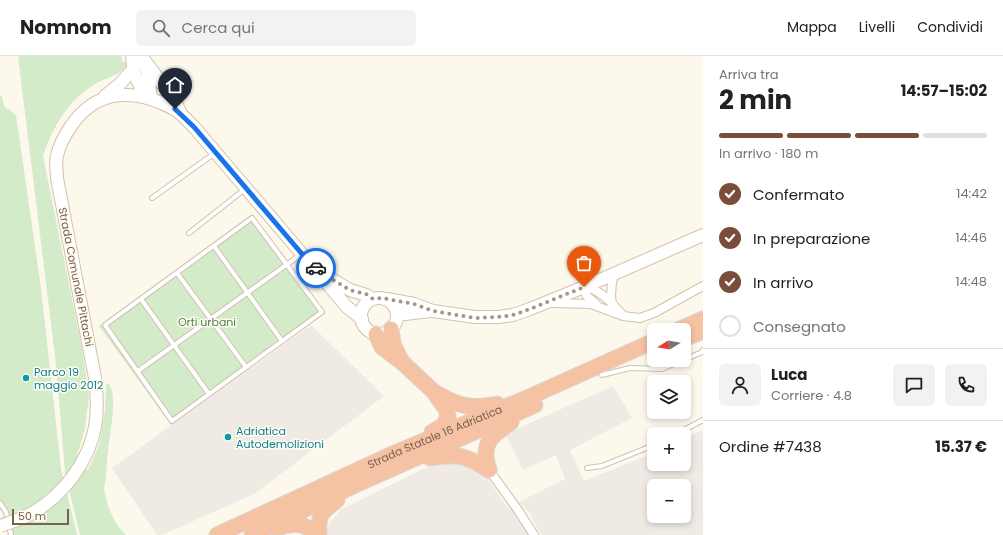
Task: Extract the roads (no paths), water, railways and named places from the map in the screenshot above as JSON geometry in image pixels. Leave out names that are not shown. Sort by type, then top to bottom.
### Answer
[{"type":"highway","points":[[691,324],[703,319]]},
{"type":"highway","points":[[391,329],[393,344],[403,363]]},
{"type":"highway","points":[[691,336],[703,331]]},
{"type":"highway","points":[[376,334],[382,347],[403,363],[433,391],[446,409],[448,416],[444,425],[400,458]]},
{"type":"highway","name":"Strada Statale 16 Adriatica","points":[[530,402],[647,344]]},
{"type":"highway","name":"Strada Statale 16 Adriatica","points":[[217,535],[530,402],[602,375],[647,355]]},
{"type":"highway","points":[[433,391],[453,403],[470,407],[530,402]]},
{"type":"highway","points":[[489,470],[485,451],[490,441],[496,433],[530,402]]},
{"type":"highway","points":[[400,458],[448,454],[462,456],[489,470]]},
{"type":"highway","name":"Strada Statale 16 Adriatica","points":[[252,535],[355,485],[400,458]]},
{"type":"highway","points":[[318,535],[319,522],[322,512],[355,485]]},
{"type":"highway","points":[[255,535],[280,527],[306,525],[318,535]]},
{"type":"street","points":[[132,56],[133,69],[139,86],[148,97]]},
{"type":"street","points":[[142,56],[147,70],[148,97]]},
{"type":"street","points":[[142,56],[175,101],[183,116],[347,307],[362,319]]},
{"type":"street","points":[[104,98],[120,84],[133,69]]},
{"type":"street","name":"Strada Comunale Pittachi","points":[[0,526],[34,512],[56,496],[71,479],[83,460],[90,445],[95,427],[97,408],[93,370],[57,178],[56,158],[60,146],[66,133],[84,110],[94,102],[104,98],[125,95],[148,97],[175,109],[183,116]]},
{"type":"street","points":[[387,299],[395,306],[397,320],[391,329],[382,334],[376,334],[365,327],[362,319],[362,313],[363,307],[367,302],[377,298],[387,299],[414,304],[433,311],[475,318],[513,315],[584,287],[703,235]]},
{"type":"street","points":[[311,264],[331,279],[350,290],[366,294],[373,299]]},
{"type":"street","points":[[612,304],[610,295],[614,274]]},
{"type":"street","points":[[546,303],[591,304],[623,316],[640,318],[654,313],[703,286]]},
{"type":"street","points":[[584,287],[592,288],[602,294],[623,316]]},
{"type":"street","points":[[584,287],[586,295],[599,306]]},
{"type":"street","points":[[397,315],[433,311]]},
{"type":"street","points":[[489,470],[534,535]]},
{"type":"lane","points":[[152,198],[216,153]]},
{"type":"lane","points":[[189,233],[246,188]]},
{"type":"lane","points":[[252,218],[322,312],[172,421],[105,325],[214,246],[252,218]]},
{"type":"lane","points":[[214,246],[282,341]]},
{"type":"lane","points":[[138,371],[302,254]]},
{"type":"lane","points":[[178,273],[246,367]]},
{"type":"lane","points":[[141,299],[209,394]]},
{"type":"lane","points":[[691,357],[702,352],[703,350]]},
{"type":"lane","points":[[602,375],[630,368],[662,369],[667,367]]},
{"type":"lane","points":[[690,427],[703,420]]},
{"type":"lane","points":[[587,468],[602,466],[647,448]]},
{"type":"lane","points":[[0,503],[6,512],[11,535]]},
{"type":"place","name":"Parco 19 maggio 2012","points":[[26,378]]},
{"type":"place","name":"Adriatica Autodemolizioni","points":[[228,437]]},
{"type":"park label","name":"Orti urbani","points":[[207,322]]}]
